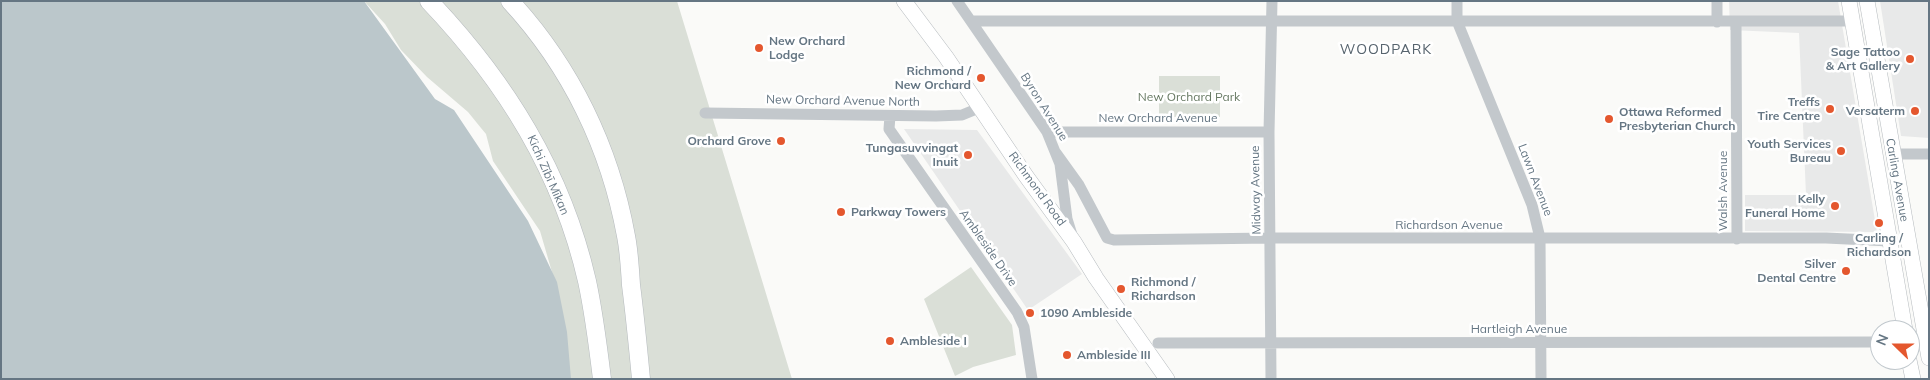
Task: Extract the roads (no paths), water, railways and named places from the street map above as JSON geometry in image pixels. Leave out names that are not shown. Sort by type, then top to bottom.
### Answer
[{"type":"highway","name":"Kichi Zībī Mīkan","points":[[429,1],[460,34],[503,90],[523,121],[555,186],[573,232],[587,282],[602,379]]},
{"type":"highway","points":[[510,1],[527,19],[563,69],[584,108],[606,158],[616,188],[627,237],[641,379]]},
{"type":"main road","name":"Richmond Road","points":[[904,1],[946,57],[979,108],[1074,242],[1096,278],[1167,379]]},
{"type":"main road","name":"Carling Avenue","points":[[1849,1],[1902,320]]},
{"type":"main road","name":"Carling Avenue","points":[[1867,1],[1929,358]]},
{"type":"street","name":"Byron Avenue","points":[[957,1],[1047,132],[1060,164],[1067,219],[1074,242]]},
{"type":"street","name":"Midway Avenue","points":[[1271,379],[1269,132],[1272,1]]},
{"type":"street","name":"Lawn Avenue","points":[[1457,1],[1457,20],[1532,205],[1540,238],[1540,379]]},
{"type":"street","points":[[1717,1],[1717,22]]},
{"type":"street","points":[[971,22],[1272,20],[1852,21]]},
{"type":"street","name":"Walsh Avenue","points":[[1736,22],[1737,239]]},
{"type":"street","name":"New Orchard Avenue North","points":[[705,113],[890,116],[962,115],[979,108]]},
{"type":"street","name":"Ambleside Drive","points":[[890,116],[889,129],[1017,312],[1024,327],[1032,379]]},
{"type":"street","name":"New Orchard Avenue","points":[[1047,132],[1269,132]]},
{"type":"street","name":"Richardson Avenue","points":[[1056,153],[1079,185],[1107,238],[1114,240],[1271,238],[1826,238],[1890,241]]},
{"type":"street","points":[[1893,154],[1929,154]]},
{"type":"street","name":"Hartleigh Avenue","points":[[1158,343],[1870,342]]},
{"type":"place","name":"New Orchard Lodge","points":[[759,48]]},
{"type":"place","name":"Sage Tattoo & Art Gallery","points":[[1910,59]]},
{"type":"place","name":"Richmond / New Orchard","points":[[981,78]]},
{"type":"place","name":"Treffs Tire Centre","points":[[1830,109]]},
{"type":"place","name":"Versaterm","points":[[1915,111]]},
{"type":"place","name":"Ottawa Reformed Presbyterian Church","points":[[1609,119]]},
{"type":"place","name":"Orchard Grove","points":[[781,141]]},
{"type":"place","name":"Youth Services Bureau","points":[[1841,151]]},
{"type":"place","name":"Tungasuvvingat Inuit","points":[[968,155]]},
{"type":"place","name":"Kelly Funeral Home","points":[[1835,206]]},
{"type":"place","name":"Parkway Towers","points":[[841,212]]},
{"type":"place","name":"Carling / Richardson","points":[[1879,223]]},
{"type":"place","name":"Silver Dental Centre","points":[[1846,271]]},
{"type":"place","name":"Richmond / Richardson","points":[[1121,289]]},
{"type":"place","name":"1090 Ambleside","points":[[1030,313]]},
{"type":"place","name":"Ambleside I","points":[[890,341]]},
{"type":"place","name":"Ambleside III","points":[[1067,355]]},
{"type":"district","name":"WOODPARK","points":[[1386,50]]},
{"type":"park label","name":"New Orchard Park","points":[[1189,97]]}]
